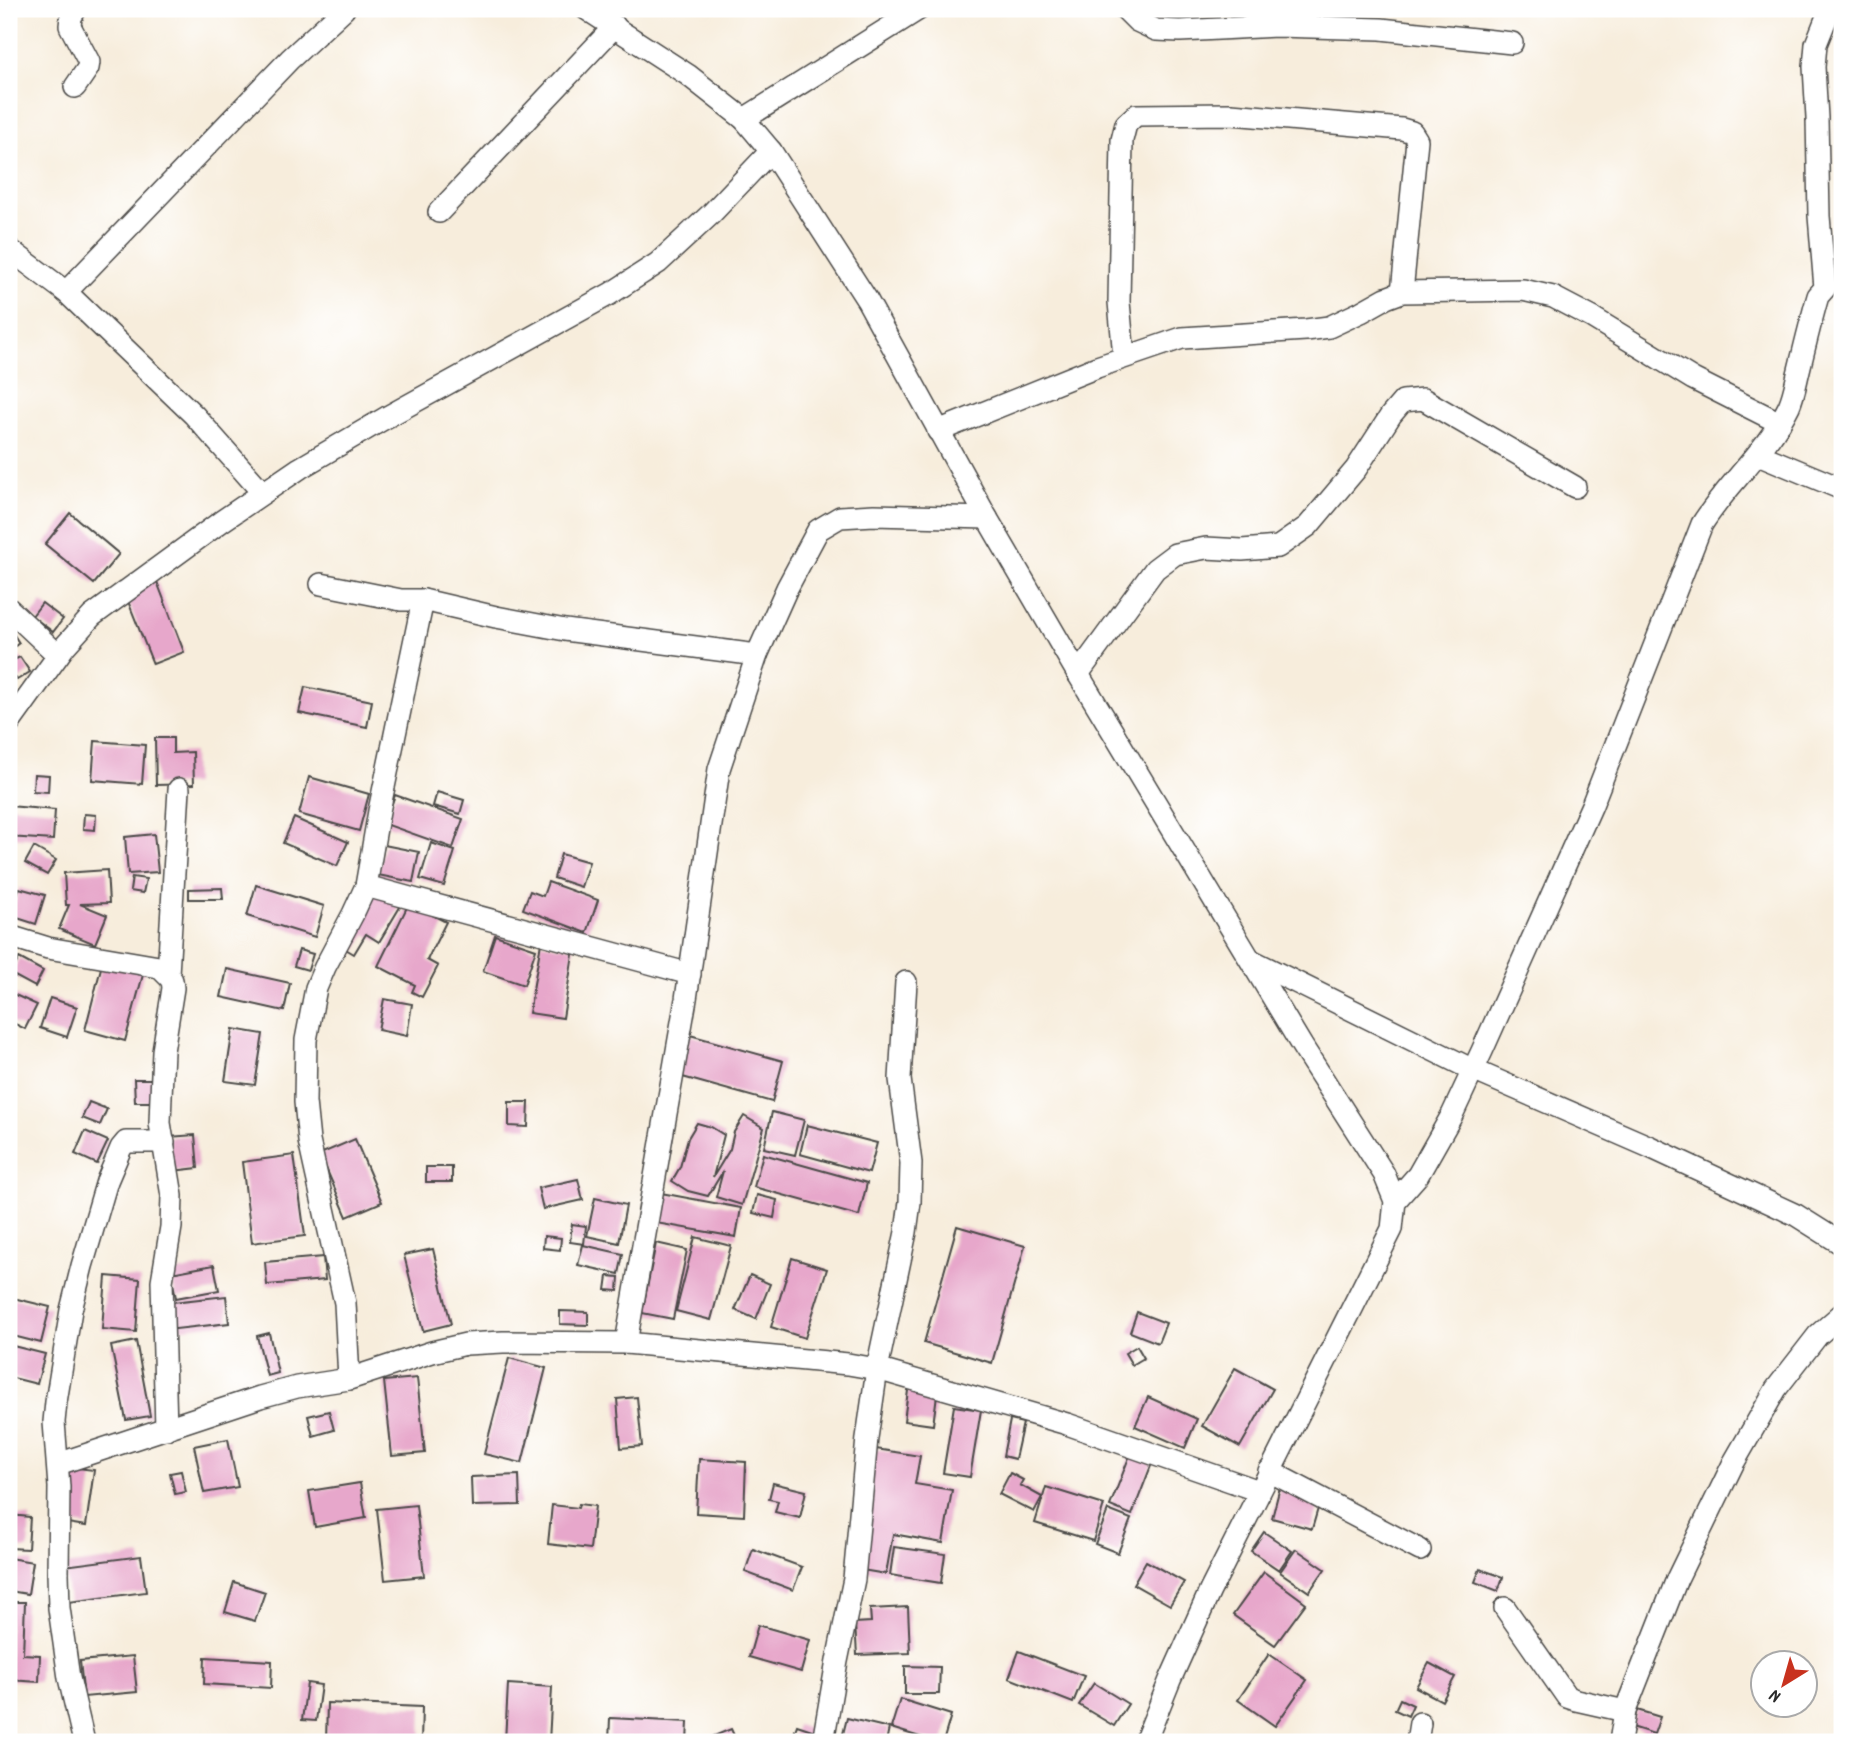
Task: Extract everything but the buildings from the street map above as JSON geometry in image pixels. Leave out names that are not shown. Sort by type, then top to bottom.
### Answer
[{"type":"street","points":[[75,87],[89,62],[70,26],[71,16],[76,9]]},
{"type":"street","points":[[66,292],[281,69],[344,9]]},
{"type":"street","points":[[586,9],[688,75],[744,119],[771,151],[867,300],[987,518],[1078,674],[1303,1046],[1384,1174],[1395,1201],[1392,1229],[1210,1591],[1145,1742]]},
{"type":"street","points":[[744,119],[919,9]]},
{"type":"street","points":[[1125,9],[1137,21],[1156,30],[1277,26],[1381,29],[1512,43]]},
{"type":"street","points":[[1395,1201],[1418,1175],[1452,1115],[1592,804],[1702,524],[1780,423],[1790,403],[1818,296],[1834,288],[1819,216],[1814,67],[1816,44],[1829,9]]},
{"type":"street","points":[[439,212],[615,26]]},
{"type":"street","points":[[1124,357],[1119,302],[1122,140],[1126,124],[1136,115],[1231,114],[1412,132],[1417,140],[1402,292]]},
{"type":"street","points":[[9,724],[58,655],[92,616],[300,468],[387,416],[610,294],[658,263],[711,214],[771,151]]},
{"type":"street","points":[[9,249],[66,292],[194,415],[263,493]]},
{"type":"street","points":[[938,430],[1124,357],[1182,338],[1306,331],[1329,327],[1402,292],[1523,290],[1553,298],[1593,318],[1693,380],[1780,423]]},
{"type":"street","points":[[1078,674],[1155,569],[1175,554],[1206,548],[1242,550],[1278,547],[1308,526],[1356,468],[1403,401],[1423,400],[1575,487]]},
{"type":"street","points":[[1758,454],[1842,489]]},
{"type":"street","points":[[626,1343],[690,974],[719,769],[757,655],[787,588],[818,530],[840,517],[874,515],[987,518]]},
{"type":"street","points":[[321,584],[401,600],[424,600],[496,617],[565,629],[757,655]]},
{"type":"street","points":[[349,1379],[345,1303],[309,1141],[305,1102],[306,1040],[316,988],[366,886],[379,811],[424,600]]},
{"type":"street","points":[[9,609],[58,655]]},
{"type":"street","points":[[168,974],[179,789]]},
{"type":"street","points":[[366,886],[690,974]]},
{"type":"street","points":[[9,936],[48,948],[159,967],[172,980],[162,1062],[160,1123],[172,1196],[171,1227],[162,1281],[166,1429]]},
{"type":"street","points":[[1251,960],[1472,1070],[1650,1147],[1796,1215],[1842,1244]]},
{"type":"street","points":[[823,1742],[854,1579],[867,1438],[877,1369],[910,1202],[911,1163],[900,1079],[906,982]]},
{"type":"street","points":[[85,1742],[69,1678],[61,1628],[55,1412],[71,1310],[107,1181],[126,1142],[164,1142]]},
{"type":"street","points":[[1620,1742],[1625,1711],[1677,1579],[1734,1462],[1776,1390],[1818,1335],[1842,1314]]},
{"type":"street","points":[[58,1464],[260,1397],[297,1387],[349,1379],[466,1344],[626,1343],[877,1369],[1067,1424],[1259,1491]]},
{"type":"street","points":[[1269,1471],[1420,1550]]},
{"type":"street","points":[[1505,1608],[1567,1697],[1625,1711]]}]
